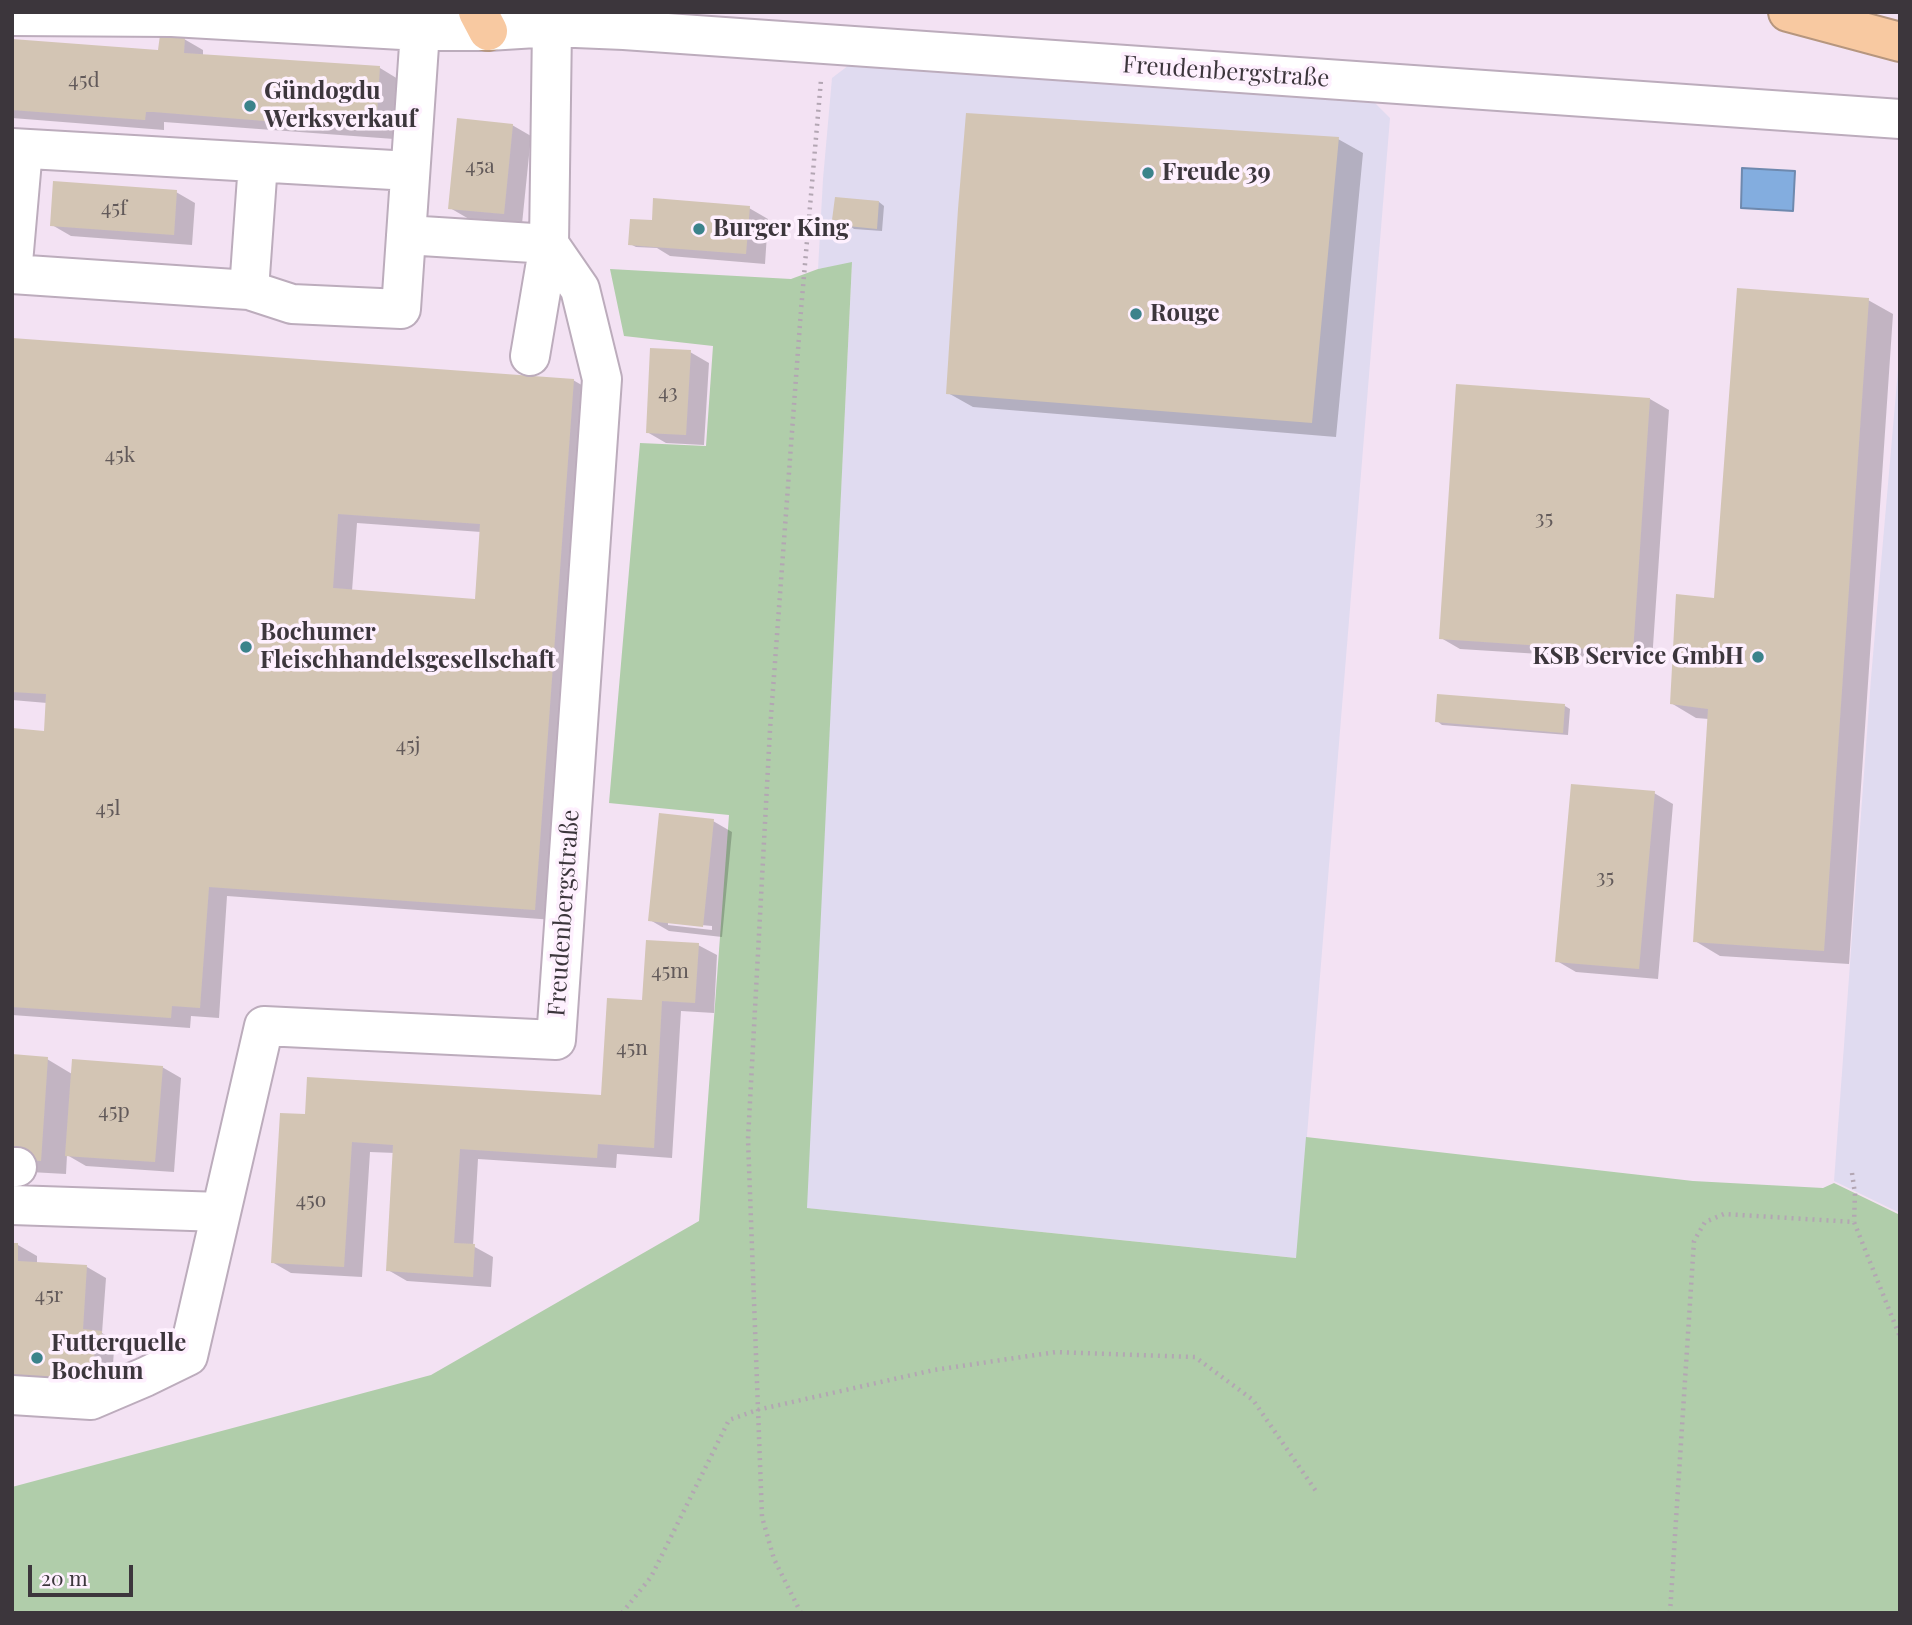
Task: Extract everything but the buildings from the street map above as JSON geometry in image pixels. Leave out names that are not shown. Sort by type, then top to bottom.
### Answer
[{"type":"highway","points":[[1788,12],[1900,42]]},
{"type":"highway","points":[[1855,12],[1900,17]]},
{"type":"street","name":"Freudenbergstraße","points":[[12,16],[172,17],[420,31],[483,21],[1900,119]]},
{"type":"street","points":[[530,356],[549,244],[552,26]]},
{"type":"street","points":[[410,171],[18,148],[12,275],[249,290],[292,304],[401,309],[420,31]]},
{"type":"street","points":[[249,290],[258,163]]},
{"type":"street","points":[[406,235],[549,244]]},
{"type":"street","name":"Freudenbergstraße","points":[[12,1395],[91,1400],[188,1356],[264,1026],[556,1040],[602,379],[580,289],[549,244]]},
{"type":"street","points":[[12,1205],[221,1212]]},
{"type":"path","points":[[801,1613],[774,1559],[762,1517],[748,1139],[770,730],[824,44]]},
{"type":"path","points":[[1852,1173],[1855,1194],[1854,1222],[1900,1337]]},
{"type":"path","points":[[1670,1613],[1694,1241],[1705,1222],[1724,1214],[1854,1222]]},
{"type":"path","points":[[622,1613],[651,1577],[729,1420],[757,1409],[934,1370],[1056,1352],[1195,1357],[1253,1400],[1318,1494]]},
{"type":"shaded area","points":[[849,65],[1375,103],[1390,118],[1297,1258],[806,1208],[852,263],[818,269],[832,78]]},
{"type":"shaded area","points":[[1900,347],[1900,1213],[1834,1181],[1871,678]]},
{"type":"green space","points":[[852,262],[807,1208],[1296,1258],[1306,1137],[1693,1181],[1823,1188],[1834,1183],[1900,1215],[1900,1613],[12,1613],[12,1487],[431,1375],[699,1221],[729,815],[609,803],[640,443],[706,446],[713,346],[624,336],[610,269],[791,279],[818,269]]},
{"type":"water","points":[[1742,168],[1795,171],[1793,211],[1741,208]]},
{"type":"place","name":"Gündogdu Werksverkauf","points":[[250,106]]},
{"type":"place","name":"Freude 39","points":[[1148,173]]},
{"type":"place","name":"Burger King","points":[[699,229]]},
{"type":"place","name":"Rouge","points":[[1136,314]]},
{"type":"place","name":"Bochumer Fleischhandelsgesellschaft","points":[[246,647]]},
{"type":"place","name":"KSB Service GmbH","points":[[1758,657]]},
{"type":"place","name":"Futterquelle Bochum","points":[[37,1358]]}]
